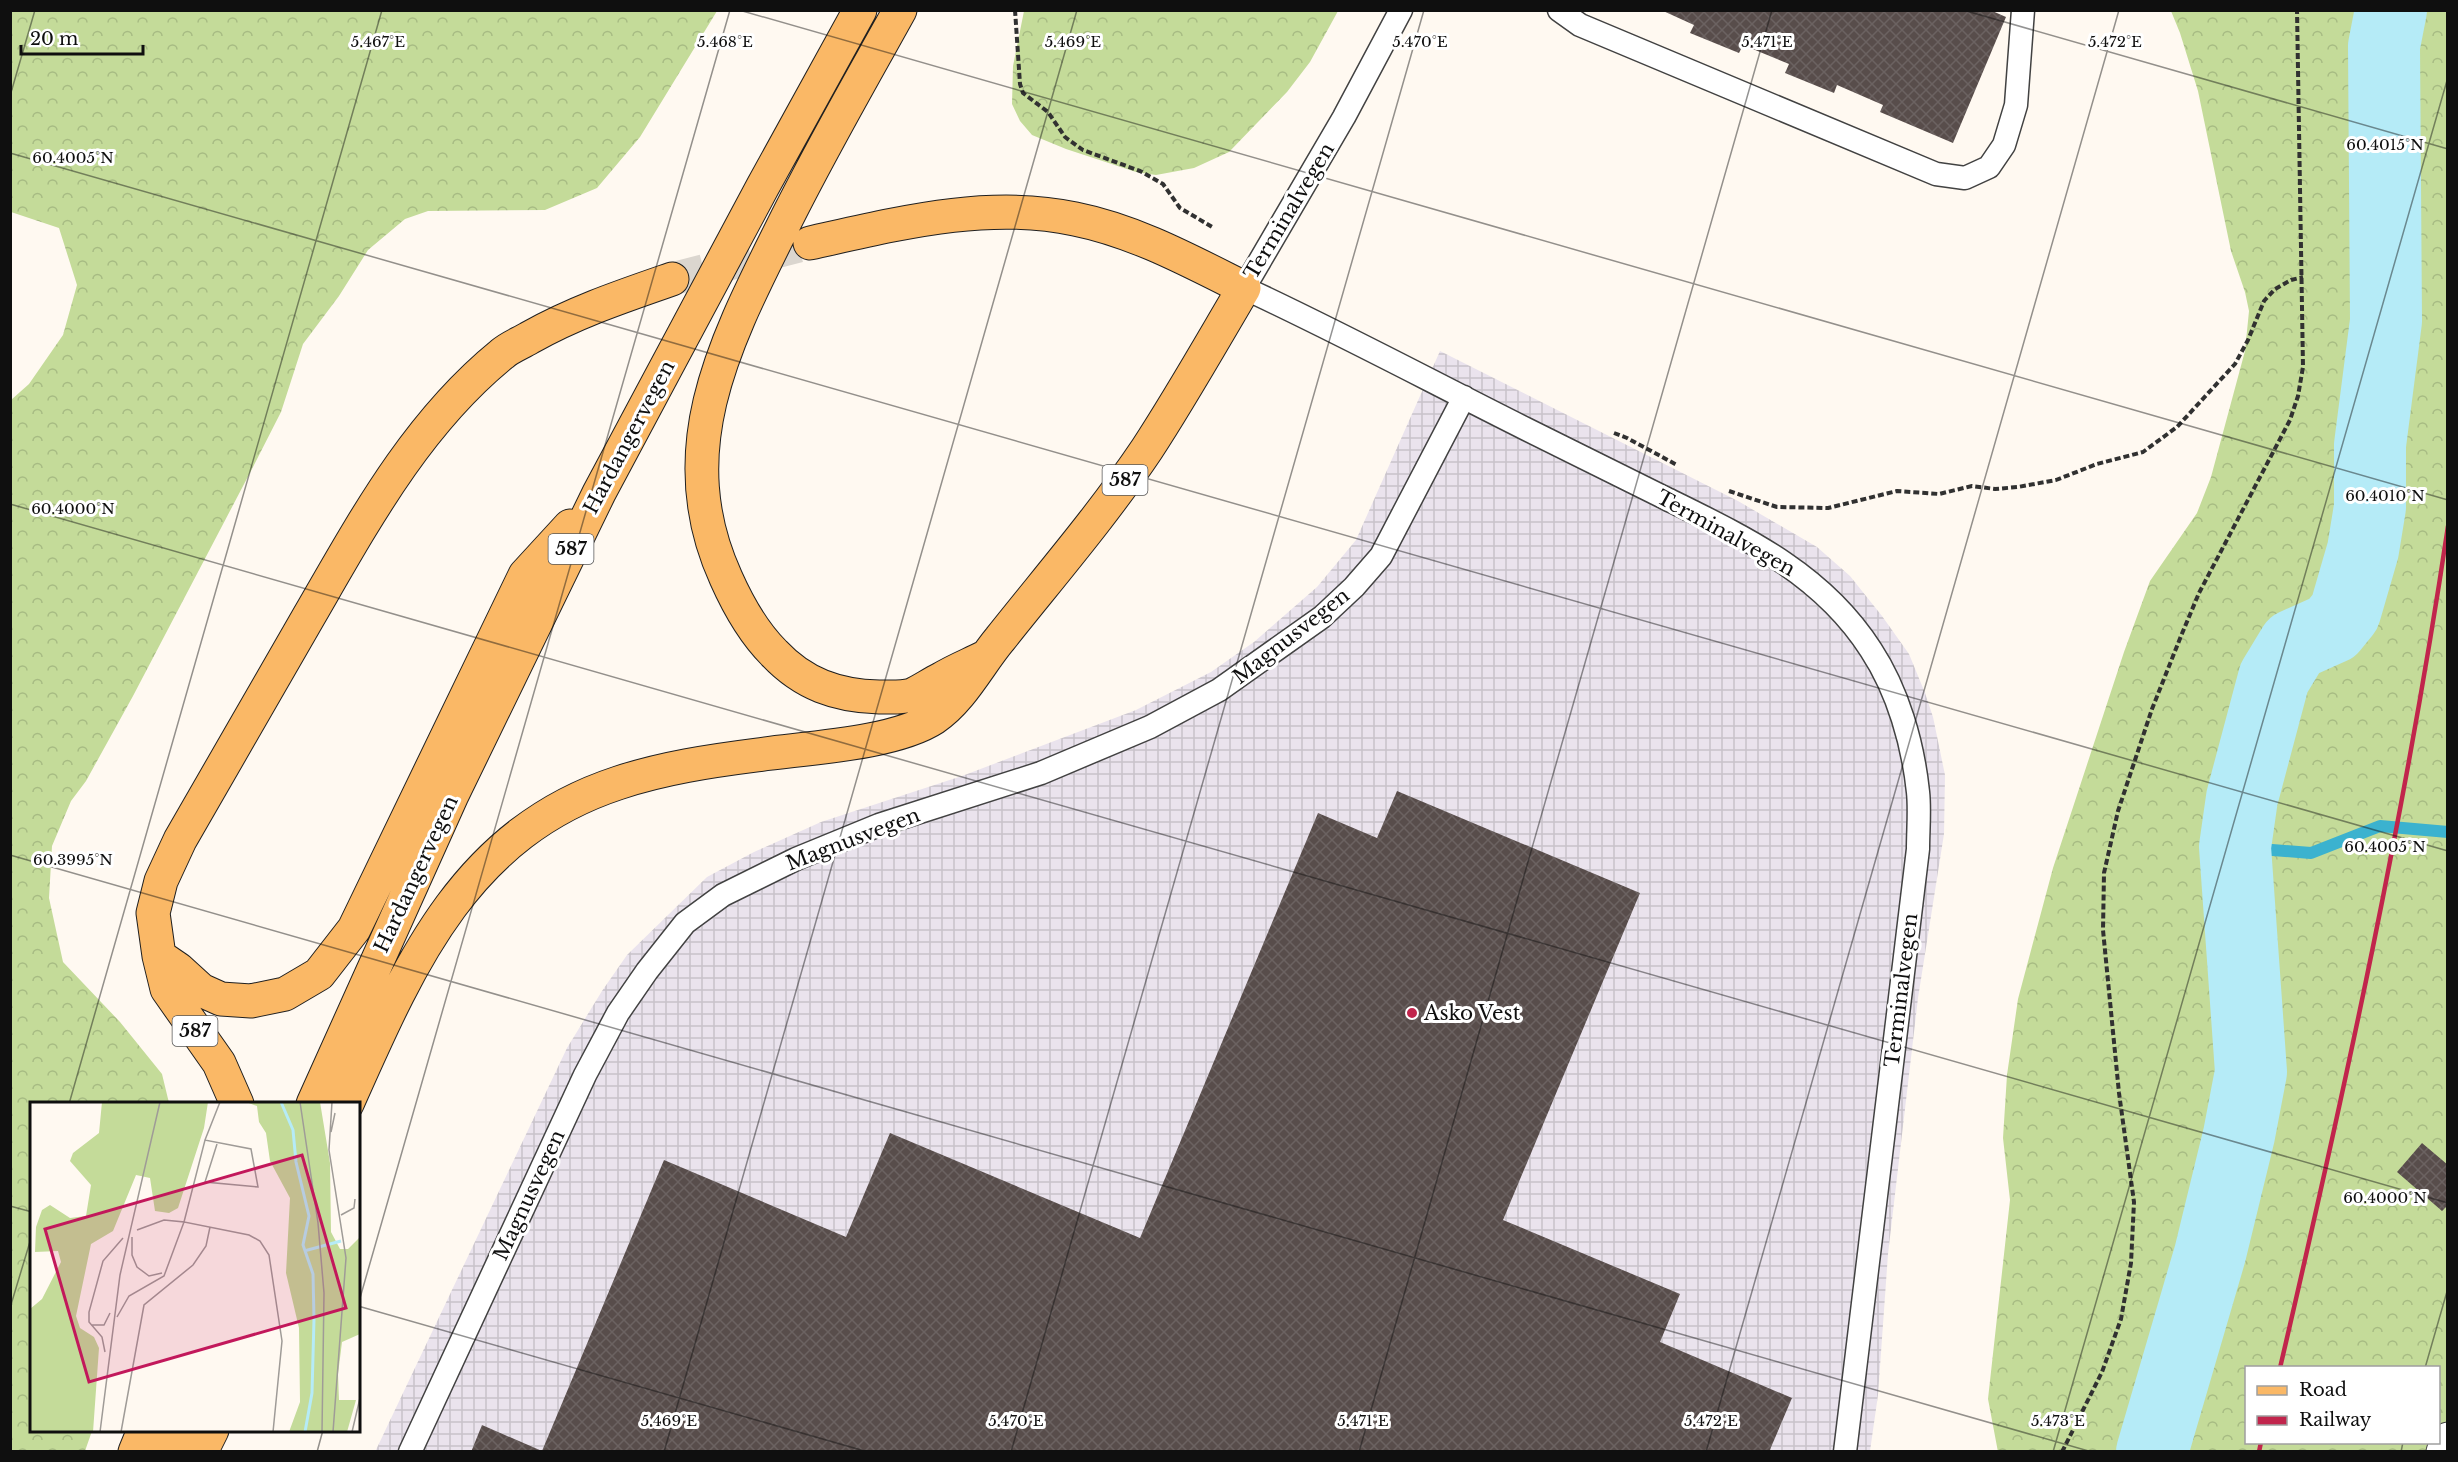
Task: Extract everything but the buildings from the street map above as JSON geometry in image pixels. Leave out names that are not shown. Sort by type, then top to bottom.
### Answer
[{"type":"main road","name":"Hardangervegen","points":[[314,1102],[452,795],[599,493],[860,10]]},
{"type":"main road","name":"587","points":[[900,10],[794,203],[730,335],[718,369],[705,426],[703,450],[705,512],[710,539],[735,598],[765,644],[783,663],[806,680],[831,691],[857,697],[911,695],[984,657]]},
{"type":"main road","points":[[810,243],[920,219],[1008,212],[1064,217],[1126,234],[1184,257],[1244,288]]},
{"type":"main road","name":"587","points":[[236,1102],[219,1063],[167,989],[159,956],[153,913],[161,881],[180,840],[392,475],[431,424],[504,352],[554,324],[609,300],[672,279]]},
{"type":"main road","name":"587","points":[[348,1102],[379,1032],[412,967],[442,916],[473,876],[533,825],[573,801],[615,784],[657,771],[705,762],[893,736],[934,718],[960,693],[984,657],[1103,512],[1176,404],[1244,288]]},
{"type":"main road","name":"587","points":[[159,956],[178,969],[201,990],[221,999],[251,1001],[285,994],[319,974],[354,928],[525,575],[599,493]]},
{"type":"main road","points":[[135,1452],[144,1432]]},
{"type":"main road","points":[[168,1452],[176,1432]]},
{"type":"main road","points":[[201,1452],[211,1432]]},
{"type":"street","points":[[2443,1452],[2448,1439]]},
{"type":"lane","name":"Terminalvegen","points":[[1401,10],[1344,117],[1244,288],[1346,336],[1725,528],[1793,567],[1832,601],[1872,650],[1895,697],[1911,746],[1918,794],[1918,849],[1845,1452]]},
{"type":"lane","points":[[1559,10],[1580,25],[1936,174],[1965,178],[1989,167],[2004,145],[2016,105],[2023,10]]},
{"type":"lane","name":"Magnusvegen","points":[[410,1452],[585,1075],[618,1013],[647,971],[686,923],[723,895],[796,860],[879,825],[1041,773],[1150,727],[1220,690],[1322,617],[1354,587],[1381,556],[1464,397]]},
{"type":"path","points":[[1015,10],[1015,33],[1023,93],[1048,112],[1065,137],[1083,150],[1140,171],[1162,184],[1180,208],[1262,256]]},
{"type":"path","points":[[2062,1452],[2102,1372],[2121,1319],[2131,1263],[2134,1202],[2119,1093],[2103,930],[2104,873],[2118,811],[2152,709],[2199,593],[2290,420],[2298,396],[2303,367],[2297,10]]},
{"type":"path","points":[[1727,490],[1777,507],[1828,508],[1897,491],[1939,494],[1972,486],[1995,489],[2018,488],[2056,480],[2097,464],[2142,452],[2176,427],[2235,364],[2264,301],[2275,290],[2302,277]]},
{"type":"path","points":[[1611,432],[1627,438],[1684,469]]},
{"type":"shaded area","points":[[1440,351],[1738,501],[1817,547],[1850,576],[1882,616],[1909,654],[1925,693],[1933,717],[1945,775],[1944,834],[1918,998],[1888,1254],[1878,1395],[1870,1451],[375,1452],[567,1048],[627,955],[707,877],[754,852],[821,822],[962,776],[1136,710],[1211,672],[1254,642],[1317,587],[1356,540]]},
{"type":"green space","points":[[11,10],[717,11],[640,137],[597,188],[545,210],[428,211],[405,219],[368,250],[339,296],[303,344],[281,412],[133,696],[86,781],[71,801],[52,846],[49,898],[63,962],[120,1022],[162,1074],[169,1102],[30,1102],[30,1432],[92,1432],[85,1451],[11,1451],[11,400],[29,384],[63,335],[77,285],[59,228],[11,212]]},
{"type":"green space","points":[[1024,10],[1338,11],[1310,62],[1287,92],[1229,152],[1194,168],[1156,175],[1136,172],[1066,149],[1032,135],[1020,121],[1012,104],[1013,66]]},
{"type":"green space","points":[[2171,11],[2447,11],[2447,1451],[1998,1452],[1988,1399],[2010,1200],[2003,1138],[2007,1075],[2018,999],[2053,868],[2124,652],[2150,581],[2197,513],[2211,477],[2245,351],[2249,311],[2231,251],[2198,91]]},
{"type":"waterway","points":[[2152,1452],[2210,1254],[2239,1135],[2251,1072],[2235,847],[2242,798],[2274,678],[2294,645],[2332,628],[2345,612],[2363,550],[2370,507],[2370,445],[2386,321],[2384,46],[2391,10]]},
{"type":"waterway","points":[[2235,847],[2311,853],[2380,826],[2448,832]]},
{"type":"tunnel","points":[[672,279],[810,243]]},
{"type":"railway","points":[[2280,1366],[2351,1054],[2394,843],[2448,526]]},
{"type":"railway","points":[[2259,1452],[2261,1444]]},
{"type":"place","name":"Asko Vest","points":[[1412,1013]]}]
